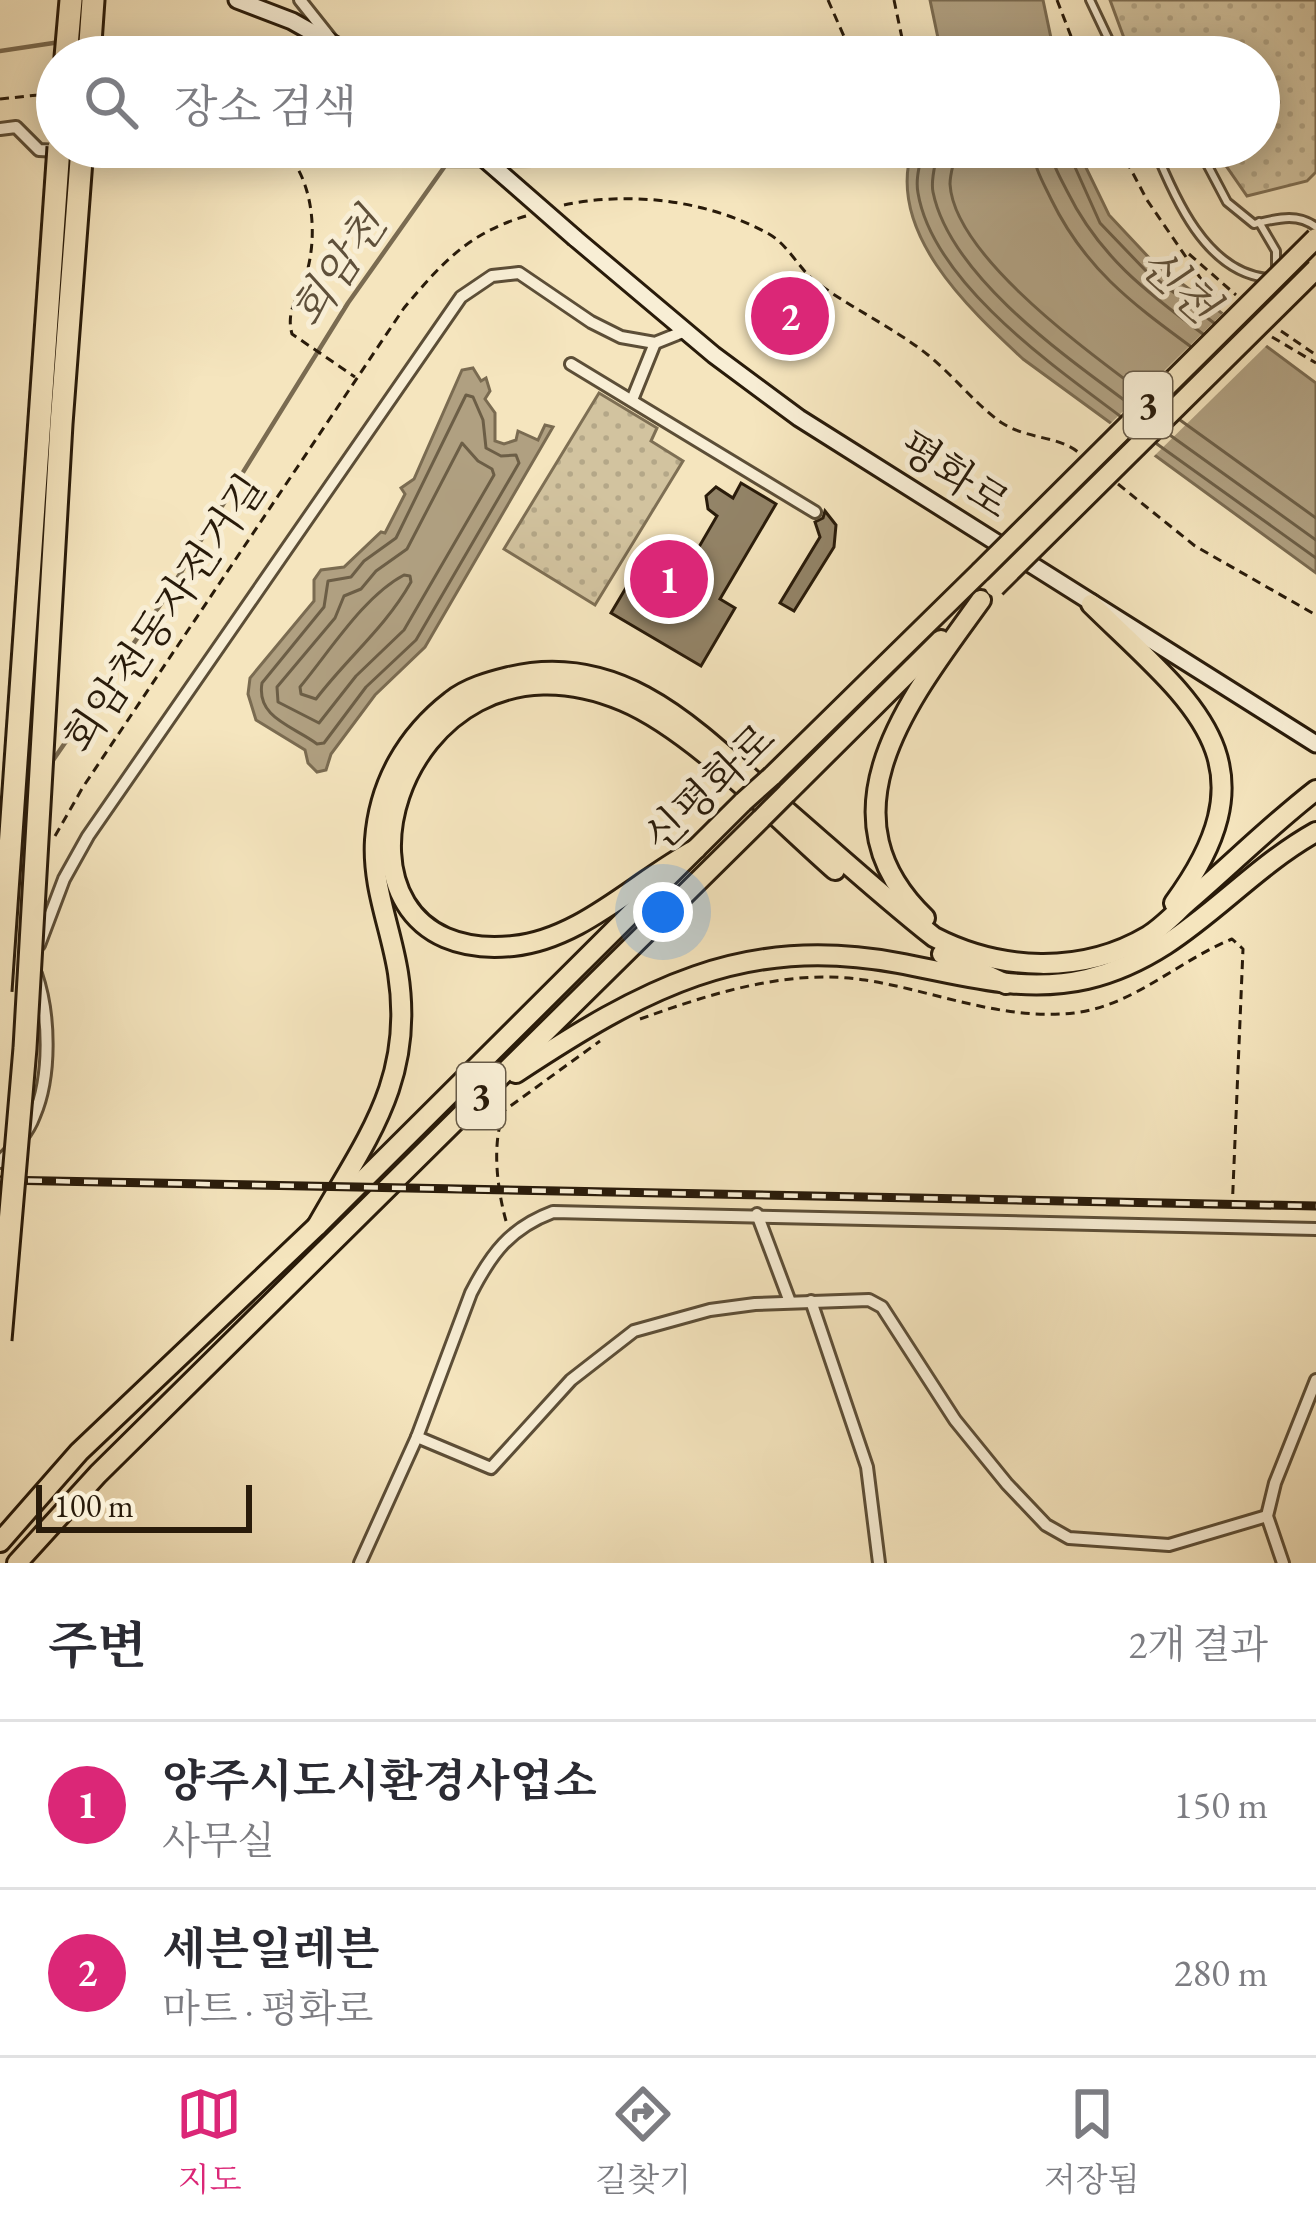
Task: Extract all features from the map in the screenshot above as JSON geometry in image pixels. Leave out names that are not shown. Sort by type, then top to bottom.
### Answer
[{"type":"highway","points":[[68,36],[71,0]]},
{"type":"highway","points":[[90,36],[93,0]]},
{"type":"highway","points":[[0,991],[57,168]]},
{"type":"highway","points":[[0,1340],[26,1048],[59,447],[80,168]]},
{"type":"highway","name":"신평화로","points":[[0,1542],[79,1452],[317,1226],[1316,238]]},
{"type":"highway","name":"신평화로","points":[[16,1563],[98,1474],[1316,269]]},
{"type":"highway","points":[[984,957],[941,932],[910,904],[880,846],[874,815],[887,745],[924,680],[988,594]]},
{"type":"highway","points":[[1090,604],[1194,705],[1209,731],[1224,776],[1217,824],[1200,866],[1149,936]]},
{"type":"highway","points":[[317,1226],[374,1129],[397,1066],[402,999],[374,867],[384,790],[427,720],[458,696],[490,682],[557,669],[630,688],[680,717],[934,937],[984,957],[1040,965],[1091,958],[1149,936],[1316,790]]},
{"type":"highway","points":[[696,849],[657,869],[609,906],[574,925],[513,946],[483,945],[455,940],[414,913],[394,877],[390,827],[410,769],[448,721],[467,706],[519,687],[552,683],[586,688],[625,702],[675,731],[915,937],[1006,984]]},
{"type":"highway","points":[[469,1108],[594,1021],[669,983],[746,961],[822,955],[894,962],[1006,984],[1060,984],[1136,964],[1187,932],[1313,832]]},
{"type":"main road","points":[[237,0],[274,6],[321,36]]},
{"type":"main road","name":"평화로","points":[[495,168],[685,331],[799,418],[1316,744]]},
{"type":"street","points":[[300,0],[329,36]]},
{"type":"street","points":[[0,129],[16,127],[36,147]]},
{"type":"street","points":[[0,1162],[23,1138],[36,1114],[45,1033],[34,960],[64,879],[138,761],[461,298],[492,276],[519,273],[621,337],[655,343],[685,331]]},
{"type":"street","points":[[632,400],[655,343]]},
{"type":"street","points":[[571,364],[814,512]]},
{"type":"street","points":[[360,1563],[418,1437],[471,1293],[487,1262],[528,1221],[572,1210],[1316,1229]]},
{"type":"street","points":[[757,1214],[790,1302]]},
{"type":"street","points":[[418,1437],[491,1468],[572,1379],[634,1330],[710,1310],[811,1300],[868,1300],[882,1307],[955,1420],[1007,1484],[1046,1525],[1070,1538],[1169,1545],[1267,1516]]},
{"type":"street","points":[[811,1300],[867,1467],[879,1563]]},
{"type":"street","points":[[1283,1563],[1267,1516],[1275,1483],[1316,1380]]},
{"type":"lane","points":[[1090,0],[1107,36]]},
{"type":"lane","points":[[1162,168],[1176,202],[1200,235],[1226,260],[1265,280],[1278,266],[1276,250],[1259,223]]},
{"type":"lane","points":[[1209,168],[1227,202],[1254,224],[1283,217],[1306,219],[1316,227]]},
{"type":"path","points":[[828,0],[844,36]]},
{"type":"path","points":[[894,0],[902,36]]},
{"type":"path","points":[[1057,0],[1071,36]]},
{"type":"path","points":[[0,99],[36,95]]},
{"type":"path","name":"회암천동자전거길","points":[[56,835],[82,787],[357,378],[292,334],[288,319],[307,276],[313,242],[304,178],[297,168]]},
{"type":"path","points":[[1131,168],[1147,200],[1184,248]]},
{"type":"path","points":[[630,1023],[710,995],[839,978],[1011,1012],[1044,1016],[1080,1012],[1148,987],[1232,940],[1243,949],[1232,1227]]},
{"type":"path","points":[[510,1234],[497,1154],[505,1110],[610,1034]]},
{"type":"shaded area","points":[[1110,0],[1316,0],[1316,172],[1307,181],[1247,196],[1228,168],[1280,168],[1280,36],[1123,36]]},
{"type":"shaded area","points":[[599,393],[657,428],[651,441],[683,461],[595,605],[504,549]]},
{"type":"water","points":[[930,0],[1043,0],[1051,36],[938,36]]},
{"type":"water","name":"신천","points":[[909,168],[1086,168],[1109,215],[1154,263],[1316,383],[1316,573],[1023,359],[936,265],[910,208]]},
{"type":"water","points":[[473,368],[481,381],[486,378],[490,391],[485,399],[495,413],[495,441],[516,440],[518,431],[538,440],[545,425],[553,427],[425,647],[375,695],[331,754],[326,770],[317,772],[305,750],[256,720],[248,694],[250,678],[314,601],[314,580],[321,570],[344,567],[385,533],[405,494],[401,488],[414,479],[462,370]]},
{"type":"pier","points":[[1226,310],[1270,342],[1149,461],[1106,428]]},
{"type":"building","points":[[771,285],[824,325],[808,345],[756,306]]},
{"type":"building","points":[[741,483],[776,504],[720,599],[735,608],[701,666],[611,613],[649,549],[685,571],[717,516],[708,509],[706,496],[716,487],[733,498]]},
{"type":"building","points":[[825,511],[836,525],[834,547],[794,611],[780,603],[820,537],[815,522]]},
{"type":"waterway","points":[[0,51],[36,46]]},
{"type":"waterway","name":"회암천","points":[[49,766],[165,598],[348,303],[444,168]]},
{"type":"railway","points":[[0,1180],[1316,1206]]},
{"type":"place","name":"세븐일레븐","points":[[790,316]]},
{"type":"place","name":"양주시도시환경사업소","points":[[669,579]]}]
